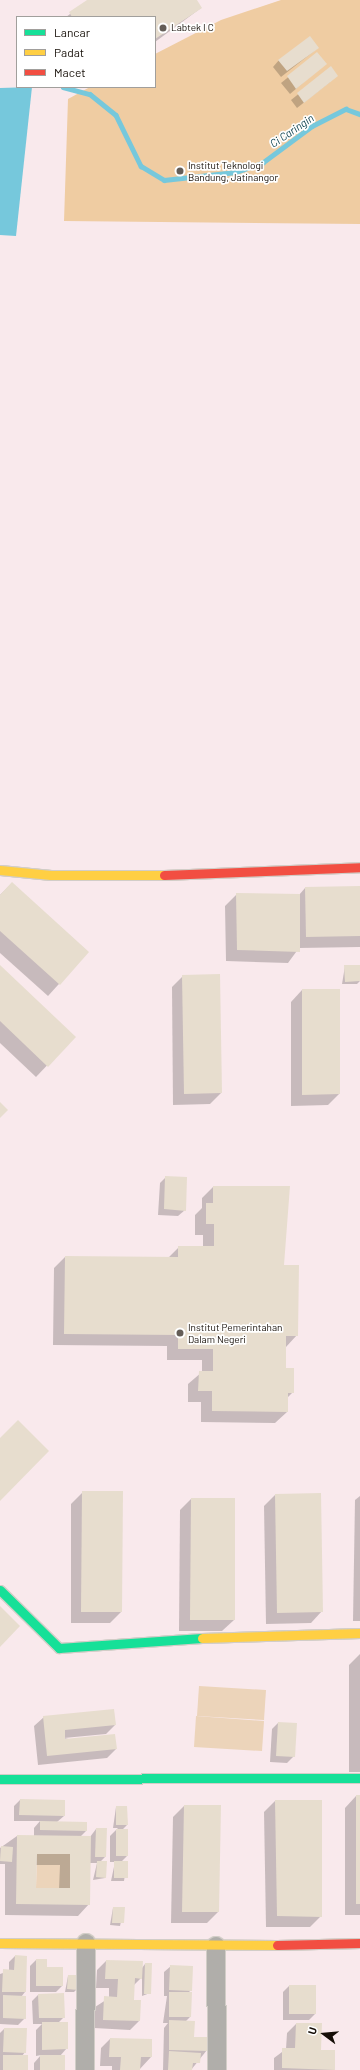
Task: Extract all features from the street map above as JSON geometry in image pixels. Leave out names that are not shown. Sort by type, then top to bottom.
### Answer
[{"type":"street","points":[[0,870],[51,875],[187,875],[360,867]]},
{"type":"street","points":[[0,1590],[59,1648],[149,1640],[360,1634]]},
{"type":"street","points":[[0,1779],[360,1778]]},
{"type":"street","points":[[0,1943],[216,1946],[360,1943]]},
{"type":"street","points":[[85,2070],[86,1943]]},
{"type":"street","points":[[216,1946],[217,2070]]},
{"type":"shaded area","name":"Institut Pemerintahan Dalam Negeri","points":[[0,0],[360,0],[360,2070],[0,2070]]},
{"type":"shaded area","name":"Institut Teknologi Bandung, Jatinangor","points":[[281,0],[360,0],[360,224],[64,221],[68,99],[88,88],[156,88],[156,53],[221,20]]},
{"type":"shaded area","points":[[199,1686],[266,1690],[264,1720],[197,1716]]},
{"type":"shaded area","points":[[196,1716],[264,1721],[262,1751],[194,1747]]},
{"type":"shaded area","points":[[37,1854],[70,1854],[70,1888],[36,1888]]},
{"type":"water","points":[[0,88],[32,88],[16,236],[0,235]]},
{"type":"building","name":"Labtek I C","points":[[87,0],[197,0],[202,8],[156,38],[156,16],[71,16],[69,12]]},
{"type":"building","points":[[310,36],[319,48],[287,71],[278,60]]},
{"type":"building","points":[[317,52],[327,64],[296,89],[287,76]]},
{"type":"building","points":[[331,66],[338,76],[304,103],[297,93]]},
{"type":"building","points":[[12,882],[89,952],[60,985],[0,931],[0,895]]},
{"type":"building","points":[[360,886],[360,936],[306,937],[305,887]]},
{"type":"building","points":[[236,893],[300,894],[300,952],[237,950]]},
{"type":"building","points":[[0,965],[76,1037],[48,1067],[0,1021]]},
{"type":"building","points":[[344,965],[360,965],[360,981],[345,982]]},
{"type":"building","points":[[220,974],[222,1093],[184,1094],[182,975]]},
{"type":"building","points":[[302,989],[340,989],[340,1094],[302,1095]]},
{"type":"building","points":[[0,1102],[8,1110],[0,1118]]},
{"type":"building","points":[[165,1176],[187,1177],[186,1211],[164,1209]]},
{"type":"building","points":[[213,1186],[290,1186],[284,1265],[299,1265],[298,1336],[286,1336],[286,1368],[294,1368],[294,1393],[288,1393],[288,1412],[212,1411],[212,1391],[198,1391],[199,1371],[213,1371],[213,1349],[178,1349],[178,1335],[64,1334],[65,1256],[178,1257],[178,1246],[214,1246],[214,1224],[206,1224],[206,1203],[213,1203]]},
{"type":"building","points":[[18,1420],[49,1451],[0,1501],[0,1438]]},
{"type":"building","points":[[82,1491],[123,1491],[122,1612],[81,1612]]},
{"type":"building","points":[[321,1493],[323,1612],[277,1613],[275,1494]]},
{"type":"building","points":[[191,1498],[235,1498],[235,1620],[190,1620]]},
{"type":"building","points":[[0,1606],[20,1626],[0,1647]]},
{"type":"building","points":[[114,1709],[116,1725],[65,1730],[65,1739],[115,1734],[117,1749],[47,1756],[43,1716]]},
{"type":"building","points":[[278,1722],[297,1723],[295,1757],[276,1756]]},
{"type":"building","points":[[356,1795],[360,1795],[360,1904],[356,1904]]},
{"type":"building","points":[[20,1799],[65,1800],[65,1816],[19,1815]]},
{"type":"building","points":[[275,1800],[322,1800],[322,1917],[277,1916]]},
{"type":"building","points":[[184,1805],[221,1805],[219,1912],[182,1912]]},
{"type":"building","points":[[116,1806],[127,1806],[128,1825],[116,1825]]},
{"type":"building","points":[[40,1821],[87,1822],[87,1831],[40,1830]]},
{"type":"building","points":[[96,1828],[107,1828],[106,1857],[95,1857]]},
{"type":"building","points":[[116,1829],[128,1829],[128,1856],[116,1856]]},
{"type":"building","points":[[17,1835],[91,1836],[90,1905],[16,1904]],"holes":[[[37,1854],[70,1854],[70,1888],[36,1888]]]},
{"type":"building","points":[[1,1846],[13,1847],[12,1862],[0,1861]]},
{"type":"building","points":[[97,1861],[107,1861],[106,1878],[96,1877]]},
{"type":"building","points":[[114,1861],[128,1861],[128,1878],[114,1878]]},
{"type":"building","points":[[113,1907],[125,1907],[124,1923],[112,1923]]},
{"type":"building","points":[[15,1955],[27,1956],[26,1992],[2,1992],[3,1969],[14,1970]]},
{"type":"building","points":[[36,1959],[47,1959],[47,1967],[63,1967],[63,1986],[36,1986]]},
{"type":"building","points":[[106,1960],[143,1961],[142,1979],[135,1978],[134,2000],[141,2000],[140,2021],[103,2020],[104,1996],[117,1997],[118,1979],[105,1979]]},
{"type":"building","points":[[145,1963],[152,1963],[151,1994],[144,1994]]},
{"type":"building","points":[[170,1965],[193,1966],[192,1991],[169,1990]]},
{"type":"building","points":[[68,1975],[78,1975],[78,1990],[67,1989]]},
{"type":"building","points":[[289,1985],[316,1985],[316,2014],[289,2014]]},
{"type":"building","points":[[169,1992],[192,1992],[191,2017],[169,2017]]},
{"type":"building","points":[[64,1993],[65,2018],[39,2018],[38,1994]]},
{"type":"building","points":[[3,1995],[26,1996],[26,2019],[3,2018]]},
{"type":"building","points":[[169,2020],[195,2021],[194,2037],[209,2037],[208,2051],[169,2050]]},
{"type":"building","points":[[42,2022],[68,2022],[68,2049],[42,2050]]},
{"type":"building","points":[[296,2023],[322,2023],[321,2050],[335,2050],[335,2070],[282,2068],[282,2048],[295,2048]]},
{"type":"building","points":[[4,2028],[27,2028],[26,2053],[3,2052]]},
{"type":"building","points":[[110,2038],[152,2039],[152,2057],[141,2057],[140,2070],[120,2070],[121,2057],[109,2057]]},
{"type":"building","points":[[169,2051],[201,2053],[200,2063],[193,2063],[192,2070],[168,2070]]},
{"type":"building","points":[[3,2055],[28,2055],[28,2070],[3,2070]]},
{"type":"building","points":[[40,2055],[65,2055],[65,2070],[40,2070]]},
{"type":"waterway","name":"Ci Caringin","points":[[67,88],[90,94],[116,115],[141,166],[164,180],[236,172],[262,163],[312,126],[346,109],[360,114]]},
{"type":"traffic: fast","points":[[0,1590],[59,1648],[202,1638]]},
{"type":"traffic: fast","points":[[0,1779],[360,1778]]},
{"type":"traffic: slow","points":[[0,870],[51,875],[164,875]]},
{"type":"traffic: slow","points":[[202,1638],[360,1633]]},
{"type":"traffic: slow","points":[[0,1943],[277,1945]]},
{"type":"traffic: jam","points":[[164,875],[360,867]]},
{"type":"traffic: jam","points":[[277,1945],[360,1943]]},
{"type":"place","name":"Labtek I C","points":[[163,28]]},
{"type":"place","name":"Institut Teknologi Bandung, Jatinangor","points":[[180,171]]},
{"type":"place","name":"Institut Pemerintahan Dalam Negeri","points":[[180,1333]]}]
